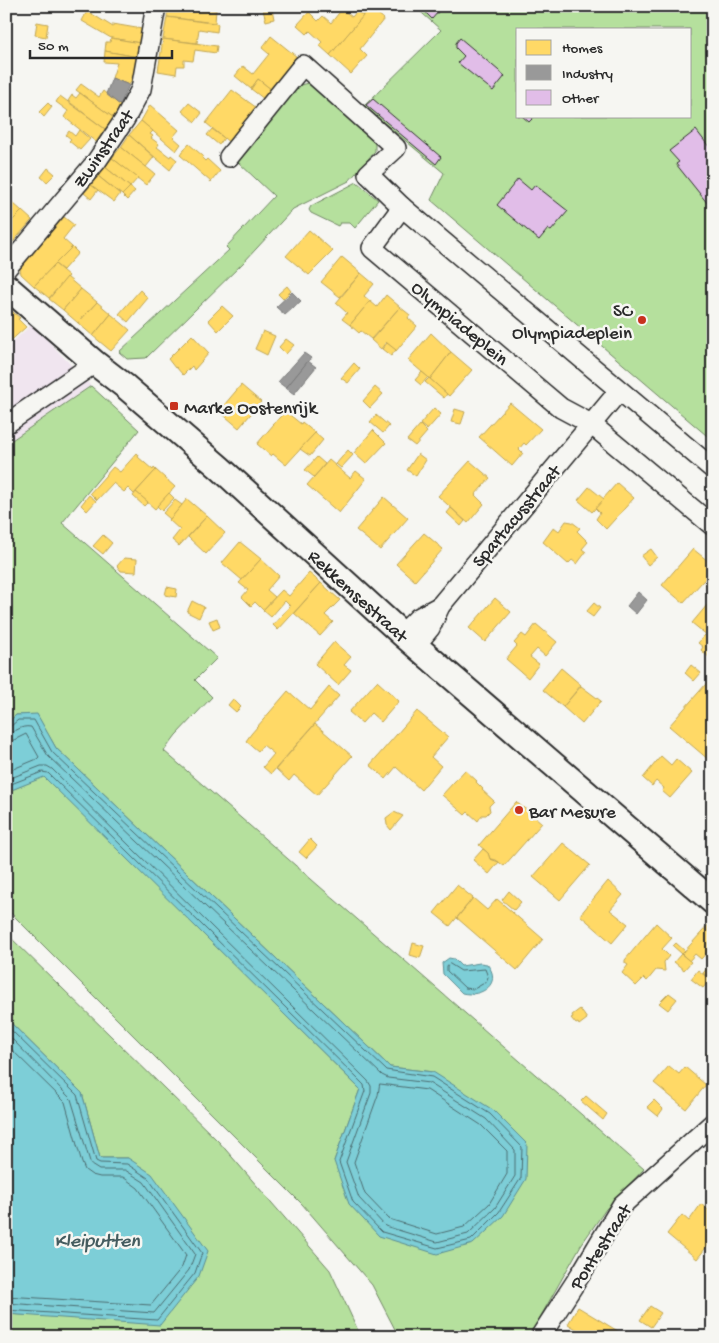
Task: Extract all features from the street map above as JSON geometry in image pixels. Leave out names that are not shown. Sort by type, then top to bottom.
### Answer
[{"type":"street","name":"Zwinstraat","points":[[6,269],[96,162],[125,119],[141,89],[156,6]]},
{"type":"street","points":[[229,157],[304,65],[396,148],[368,174],[402,207],[713,469]]},
{"type":"street","name":"Olympiadeplein","points":[[402,207],[372,248],[561,408],[591,424],[713,526]]},
{"type":"street","name":"Rekkemsestraat","points":[[6,286],[220,468],[409,640],[713,902]]},
{"type":"street","points":[[6,424],[95,363]]},
{"type":"street","points":[[591,424],[619,391]]},
{"type":"street","name":"Spartacusstraat","points":[[409,640],[418,618],[440,606],[591,424]]},
{"type":"street","name":"Pontestraat","points":[[540,1337],[622,1205],[713,1123]]},
{"type":"shaded area","points":[[32,324],[91,386],[6,444],[6,348]]},
{"type":"green space","name":"SC Olympiadeplein","points":[[414,6],[713,6],[713,441],[431,200],[444,173],[364,106],[441,30]]},
{"type":"green space","points":[[312,82],[375,141],[375,151],[349,181],[293,209],[244,262],[146,358],[127,359],[119,352],[229,250],[226,247],[274,196],[238,162],[253,145],[296,86]]},
{"type":"green space","points":[[357,182],[378,200],[355,228],[350,223],[340,223],[338,226],[311,213],[309,210],[311,206]]},
{"type":"green space","points":[[91,386],[139,430],[62,523],[217,658],[195,680],[212,697],[176,735],[164,751],[644,1169],[606,1209],[581,1245],[529,1337],[399,1337],[372,1285],[302,1204],[6,908],[6,790],[9,791],[44,776],[360,1089],[334,1161],[433,1072],[390,1067],[56,748],[37,715],[16,715],[6,724],[6,444]]},
{"type":"green space","points":[[6,933],[219,1142],[330,1270],[361,1337],[6,1337],[6,1314],[24,1315],[128,1158],[100,1158],[82,1093],[6,1018]]},
{"type":"water","points":[[37,714],[56,748],[390,1067],[433,1072],[493,1110],[527,1144],[526,1179],[503,1216],[473,1244],[437,1254],[379,1236],[349,1204],[334,1161],[360,1089],[44,777],[9,791],[6,790],[6,724],[16,715]]},
{"type":"water","points":[[449,958],[454,959],[461,966],[480,963],[487,964],[493,977],[491,983],[483,991],[469,994],[462,993],[443,974],[442,963]]},
{"type":"water","name":"Kleiputten","points":[[6,1018],[82,1093],[100,1158],[128,1158],[152,1174],[208,1251],[199,1276],[160,1325],[6,1314]]},
{"type":"building: Homes","points":[[168,6],[192,6],[216,10],[215,23],[167,17]]},
{"type":"building: Homes","points":[[192,6],[217,6],[216,10]]},
{"type":"building: Homes","points":[[370,7],[384,19],[360,49],[367,56],[351,74],[330,55]]},
{"type":"building: Homes","points":[[272,9],[274,19],[266,21],[263,10]]},
{"type":"building: Homes","points":[[342,9],[352,17],[357,11],[363,16],[330,55],[319,45],[322,42],[310,31],[307,34],[297,25],[309,12],[318,21],[323,16],[331,23]]},
{"type":"building: Homes","points":[[87,11],[113,27],[113,24],[142,29],[140,43],[111,38],[82,21]]},
{"type":"building: Homes","points":[[167,17],[218,24],[217,32],[199,29],[197,43],[163,39]]},
{"type":"building: Homes","points":[[37,22],[48,24],[46,37],[35,35]]},
{"type":"building: Homes","points":[[271,36],[297,57],[272,90],[258,79],[251,89],[235,76],[243,66],[253,74],[269,54],[262,48]]},
{"type":"building: Homes","points":[[111,38],[140,43],[138,57],[105,51],[106,42],[110,42]]},
{"type":"building: Homes","points":[[163,39],[217,46],[216,53],[195,50],[193,61],[184,60],[184,66],[177,66],[176,74],[158,71]]},
{"type":"building: Homes","points":[[105,51],[138,57],[136,71],[129,85],[112,78],[117,63],[104,62]]},
{"type":"building: Homes","points":[[258,79],[272,90],[264,99],[251,89]]},
{"type":"building: Homes","points":[[81,84],[99,97],[103,91],[120,105],[114,118],[76,90]]},
{"type":"building: Homes","points":[[232,90],[257,108],[230,143],[206,123]]},
{"type":"building: Homes","points":[[80,93],[114,118],[105,129],[68,101],[72,95],[76,98]]},
{"type":"building: Homes","points":[[60,96],[105,129],[96,142],[64,117],[68,111],[56,102]]},
{"type":"building: Homes","points":[[48,103],[52,107],[44,117],[39,112]]},
{"type":"building: Homes","points":[[189,103],[202,113],[195,122],[182,111]]},
{"type":"building: Homes","points":[[150,105],[179,130],[173,137],[181,144],[176,151],[141,121]]},
{"type":"building: Homes","points":[[141,121],[153,131],[150,134],[153,136],[151,138],[159,144],[157,147],[177,160],[170,170],[129,135]]},
{"type":"building: Homes","points":[[212,129],[224,138],[219,145],[207,135]]},
{"type":"building: Homes","points":[[79,130],[90,139],[80,150],[69,141],[71,139],[66,135],[69,131],[75,136]]},
{"type":"building: Homes","points":[[129,135],[154,157],[146,167],[121,147]]},
{"type":"building: Homes","points":[[189,144],[203,156],[202,158],[205,161],[207,159],[220,171],[211,182],[180,155]]},
{"type":"building: Homes","points":[[121,147],[155,174],[146,185],[112,158]]},
{"type":"building: Homes","points":[[112,158],[138,178],[130,187],[105,167]]},
{"type":"building: Homes","points":[[6,159],[11,164],[6,170]]},
{"type":"building: Homes","points":[[105,167],[130,187],[122,195],[98,176]]},
{"type":"building: Homes","points":[[48,168],[55,174],[47,182],[41,177]]},
{"type":"building: Homes","points":[[98,176],[120,194],[114,202],[91,185]]},
{"type":"building: Homes","points":[[91,185],[98,190],[91,199],[84,193]]},
{"type":"building: Homes","points":[[130,187],[135,191],[127,200],[122,195]]},
{"type":"building: Homes","points":[[6,197],[13,203],[6,212]]},
{"type":"building: Homes","points":[[13,203],[22,211],[6,227],[6,212]]},
{"type":"building: Homes","points":[[22,211],[32,220],[6,250],[6,227]]},
{"type":"building: Homes","points":[[64,217],[74,225],[63,239],[72,247],[34,286],[21,274],[20,269]]},
{"type":"building: Homes","points":[[309,230],[333,251],[309,275],[286,256]]},
{"type":"building: Homes","points":[[72,247],[78,253],[63,270],[55,264]]},
{"type":"building: Homes","points":[[342,257],[361,273],[340,297],[321,282]]},
{"type":"building: Homes","points":[[55,264],[69,276],[49,298],[34,286]]},
{"type":"building: Homes","points":[[361,273],[374,284],[364,296],[370,301],[350,325],[342,319],[347,313],[336,303]]},
{"type":"building: Homes","points":[[67,277],[81,289],[63,310],[49,299]]},
{"type":"building: Homes","points":[[287,286],[291,291],[283,299],[278,294]]},
{"type":"building: Homes","points":[[81,289],[97,302],[78,323],[63,310]]},
{"type":"building: Homes","points":[[140,290],[148,298],[128,322],[119,314]]},
{"type":"building: Homes","points":[[386,295],[400,307],[371,339],[361,331],[359,333],[350,325],[370,301],[377,307]]},
{"type":"building: Homes","points":[[97,302],[111,314],[93,336],[78,323]]},
{"type":"building: Homes","points":[[6,306],[20,318],[18,319],[26,327],[6,345]]},
{"type":"building: Homes","points":[[222,306],[233,316],[218,331],[208,320]]},
{"type":"building: Homes","points":[[400,307],[410,315],[408,318],[417,326],[396,351],[386,342],[381,349],[371,340]]},
{"type":"building: Homes","points":[[111,314],[130,330],[111,351],[93,336]]},
{"type":"building: Homes","points":[[263,331],[275,336],[267,355],[255,349]]},
{"type":"building: Homes","points":[[431,333],[451,352],[430,379],[408,360]]},
{"type":"building: Homes","points":[[192,335],[209,353],[194,370],[192,366],[183,375],[168,359]]},
{"type":"building: Homes","points":[[286,339],[294,345],[286,354],[279,347]]},
{"type":"building: Homes","points":[[387,343],[396,350],[391,356],[382,349]]},
{"type":"building: Homes","points":[[451,352],[472,370],[449,396],[430,379]]},
{"type":"building: Homes","points":[[354,363],[360,369],[348,383],[341,378]]},
{"type":"building: Homes","points":[[422,372],[428,377],[421,385],[415,380]]},
{"type":"building: Homes","points":[[429,378],[447,394],[444,398],[425,382]]},
{"type":"building: Homes","points":[[241,385],[261,402],[239,428],[219,411]]},
{"type":"building: Homes","points":[[375,387],[383,394],[370,408],[363,401]]},
{"type":"building: Homes","points":[[510,403],[541,429],[526,445],[524,443],[519,449],[523,453],[512,466],[479,437]]},
{"type":"building: Homes","points":[[434,408],[441,414],[427,430],[420,424]]},
{"type":"building: Homes","points":[[455,409],[465,412],[461,424],[451,422]]},
{"type":"building: Homes","points":[[285,411],[315,433],[286,465],[273,454],[271,456],[257,444]]},
{"type":"building: Homes","points":[[376,415],[389,426],[383,433],[370,422]]},
{"type":"building: Homes","points":[[420,425],[427,432],[415,446],[407,440]]},
{"type":"building: Homes","points":[[373,430],[386,443],[366,464],[354,453]]},
{"type":"building: Homes","points":[[315,433],[323,440],[310,456],[300,449]]},
{"type":"building: Homes","points":[[348,450],[353,455],[341,468],[336,464]]},
{"type":"building: Homes","points":[[137,453],[138,457],[153,470],[154,468],[156,470],[134,494],[128,488],[124,492],[113,483],[97,500],[90,493],[113,467],[120,472]]},
{"type":"building: Homes","points":[[418,454],[426,460],[416,476],[407,470]]},
{"type":"building: Homes","points":[[317,457],[325,464],[314,477],[305,470]]},
{"type":"building: Homes","points":[[329,460],[350,478],[356,471],[366,479],[339,513],[307,485]]},
{"type":"building: Homes","points":[[470,461],[490,478],[475,495],[484,504],[468,523],[438,496]]},
{"type":"building: Homes","points":[[156,470],[175,487],[155,509],[136,492]]},
{"type":"building: Homes","points":[[617,483],[634,498],[606,529],[596,519],[600,513],[595,508]]},
{"type":"building: Homes","points":[[589,487],[604,499],[592,512],[578,500]]},
{"type":"building: Homes","points":[[136,492],[148,502],[144,506],[133,496]]},
{"type":"building: Homes","points":[[169,493],[174,498],[162,511],[157,506]]},
{"type":"building: Homes","points":[[89,495],[96,501],[87,511],[81,505]]},
{"type":"building: Homes","points":[[384,497],[408,518],[380,550],[356,530]]},
{"type":"building: Homes","points":[[187,499],[207,516],[179,546],[172,540],[180,530],[169,520]]},
{"type":"building: Homes","points":[[175,500],[182,505],[170,519],[163,513]]},
{"type":"building: Homes","points":[[451,508],[465,521],[461,526],[447,513]]},
{"type":"building: Homes","points":[[207,516],[225,533],[206,554],[188,537]]},
{"type":"building: Homes","points":[[566,521],[572,522],[580,528],[577,531],[588,542],[582,549],[586,552],[577,564],[572,560],[568,564],[543,542],[554,527],[559,531]]},
{"type":"building: Homes","points":[[424,533],[443,549],[415,581],[396,564]]},
{"type":"building: Homes","points":[[103,535],[112,543],[103,554],[93,546]]},
{"type":"building: Homes","points":[[240,542],[261,559],[242,580],[222,563]]},
{"type":"building: Homes","points":[[651,549],[657,557],[648,565],[641,556]]},
{"type":"building: Homes","points":[[693,549],[713,565],[713,570],[683,603],[662,585]]},
{"type":"building: Homes","points":[[124,558],[137,559],[136,572],[121,571],[117,566]]},
{"type":"building: Homes","points":[[261,559],[279,576],[267,590],[275,597],[263,610],[255,602],[251,606],[242,597],[248,590],[239,583]]},
{"type":"building: Homes","points":[[309,573],[321,583],[278,630],[273,625],[290,606],[285,601],[271,617],[263,610],[282,590],[289,596]]},
{"type":"building: Homes","points":[[321,583],[340,600],[325,615],[333,622],[320,636],[294,613]]},
{"type":"building: Homes","points":[[167,587],[177,589],[176,597],[165,595]]},
{"type":"building: Homes","points":[[495,598],[511,612],[485,642],[469,628]]},
{"type":"building: Homes","points":[[713,598],[713,631],[708,636],[692,623]]},
{"type":"building: Homes","points":[[192,601],[204,607],[199,618],[187,612]]},
{"type":"building: Homes","points":[[594,603],[600,608],[593,617],[586,612]]},
{"type":"building: Homes","points":[[217,618],[220,627],[213,630],[209,621]]},
{"type":"building: Homes","points":[[536,624],[557,642],[545,656],[537,649],[530,657],[539,664],[528,678],[506,659],[517,646],[514,643],[522,634],[526,637]]},
{"type":"building: Homes","points":[[705,635],[708,637],[713,636],[712,660],[701,650],[703,647],[698,643]]},
{"type":"building: Homes","points":[[334,642],[351,657],[344,665],[351,670],[338,685],[315,664]]},
{"type":"building: Homes","points":[[691,665],[701,673],[694,681],[685,673]]},
{"type":"building: Homes","points":[[561,668],[581,685],[563,707],[543,690]]},
{"type":"building: Homes","points":[[713,676],[713,755],[709,760],[669,726]]},
{"type":"building: Homes","points":[[377,681],[399,701],[381,722],[371,713],[362,723],[349,712]]},
{"type":"building: Homes","points":[[581,686],[601,701],[582,724],[563,707]]},
{"type":"building: Homes","points":[[329,687],[339,696],[271,774],[263,767],[274,754],[263,745],[258,751],[246,741],[288,691],[310,710]]},
{"type":"building: Homes","points":[[233,699],[241,707],[236,712],[228,705]]},
{"type":"building: Homes","points":[[417,711],[448,737],[431,757],[441,766],[421,790],[396,767],[386,779],[370,765]]},
{"type":"building: Homes","points":[[315,724],[352,756],[317,795],[294,775],[289,781],[276,769]]},
{"type":"building: Homes","points":[[661,756],[671,765],[676,759],[692,773],[670,798],[662,791],[664,788],[656,781],[652,786],[643,778]]},
{"type":"building: Homes","points":[[465,770],[494,801],[489,806],[490,811],[486,815],[482,815],[478,821],[468,812],[465,815],[442,795]]},
{"type":"building: Homes","points":[[516,802],[525,809],[532,811],[534,816],[542,823],[504,866],[496,860],[490,859],[488,853],[479,845]]},
{"type":"building: Homes","points":[[394,812],[403,816],[391,830],[387,825],[386,818]]},
{"type":"building: Homes","points":[[310,839],[317,846],[306,858],[299,852]]},
{"type":"building: Homes","points":[[563,843],[590,865],[560,900],[533,877]]},
{"type":"building: Homes","points":[[483,849],[488,853],[490,859],[499,862],[489,874],[473,860]]},
{"type":"building: Homes","points":[[608,881],[623,895],[610,910],[628,924],[612,943],[580,915]]},
{"type":"building: Homes","points":[[457,885],[473,898],[450,926],[434,913]]},
{"type":"building: Homes","points":[[509,891],[521,902],[514,910],[502,900]]},
{"type":"building: Homes","points":[[473,898],[487,910],[497,899],[543,939],[517,970],[457,918]]},
{"type":"building: Homes","points":[[711,922],[713,924],[713,946],[701,959],[695,954],[689,961],[682,954]]},
{"type":"building: Homes","points":[[656,923],[672,938],[662,949],[669,956],[664,962],[665,971],[656,970],[647,981],[644,978],[636,986],[622,973],[628,965],[625,963],[625,960]]},
{"type":"building: Homes","points":[[413,943],[424,946],[420,958],[410,955]]},
{"type":"building: Homes","points":[[676,943],[685,951],[682,954],[673,946]]},
{"type":"building: Homes","points":[[713,946],[713,957],[707,952]]},
{"type":"building: Homes","points":[[681,954],[691,962],[684,970],[674,962]]},
{"type":"building: Homes","points":[[713,962],[713,975],[710,979],[703,973]]},
{"type":"building: Homes","points":[[698,970],[710,980],[703,988],[691,979]]},
{"type":"building: Homes","points":[[669,993],[677,999],[668,1010],[659,1003]]},
{"type":"building: Homes","points":[[580,1009],[587,1019],[579,1025],[571,1018]]},
{"type":"building: Homes","points":[[713,1046],[713,1060],[706,1054]]},
{"type":"building: Homes","points":[[669,1066],[679,1074],[685,1067],[706,1085],[686,1109],[654,1083]]},
{"type":"building: Homes","points":[[586,1096],[607,1114],[603,1120],[581,1101]]},
{"type":"building: Homes","points":[[654,1100],[663,1109],[658,1116],[647,1107]]},
{"type":"building: Homes","points":[[701,1204],[713,1214],[713,1239],[697,1259],[667,1234],[682,1215],[689,1221]]},
{"type":"building: Homes","points":[[650,1306],[661,1313],[651,1327],[640,1320]]},
{"type":"building: Homes","points":[[578,1307],[621,1333],[619,1337],[600,1337],[595,1334],[593,1337],[589,1337],[568,1324]]},
{"type":"building: Industry","points":[[112,78],[129,85],[120,105],[106,94]]},
{"type":"building: Industry","points":[[292,292],[301,301],[285,315],[276,307]]},
{"type":"building: Industry","points":[[304,353],[311,358],[286,388],[278,382]]},
{"type":"building: Industry","points":[[308,361],[316,367],[294,394],[286,388]]},
{"type":"building: Industry","points":[[638,592],[647,600],[636,614],[627,606]]},
{"type":"building: Other","points":[[423,6],[431,6],[438,12],[432,19],[421,8]]},
{"type":"building: Other","points":[[460,38],[505,76],[493,91],[458,63],[464,56],[456,48],[456,43]]},
{"type":"building: Other","points":[[373,99],[441,157],[436,164],[366,105]]},
{"type":"building: Other","points":[[524,118],[533,118],[529,122]]},
{"type":"building: Other","points":[[696,130],[713,152],[713,200],[708,204],[676,164],[679,162],[669,151]]},
{"type":"building: Other","points":[[518,179],[531,190],[535,185],[568,211],[551,231],[548,229],[539,240],[497,205]]},
{"type":"place","name":"SC Olympiadeplein","points":[[642,320]]},
{"type":"place","name":"Marke Oostenrijk","points":[[174,406]]},
{"type":"place","name":"Bar Mesure","points":[[519,810]]}]
